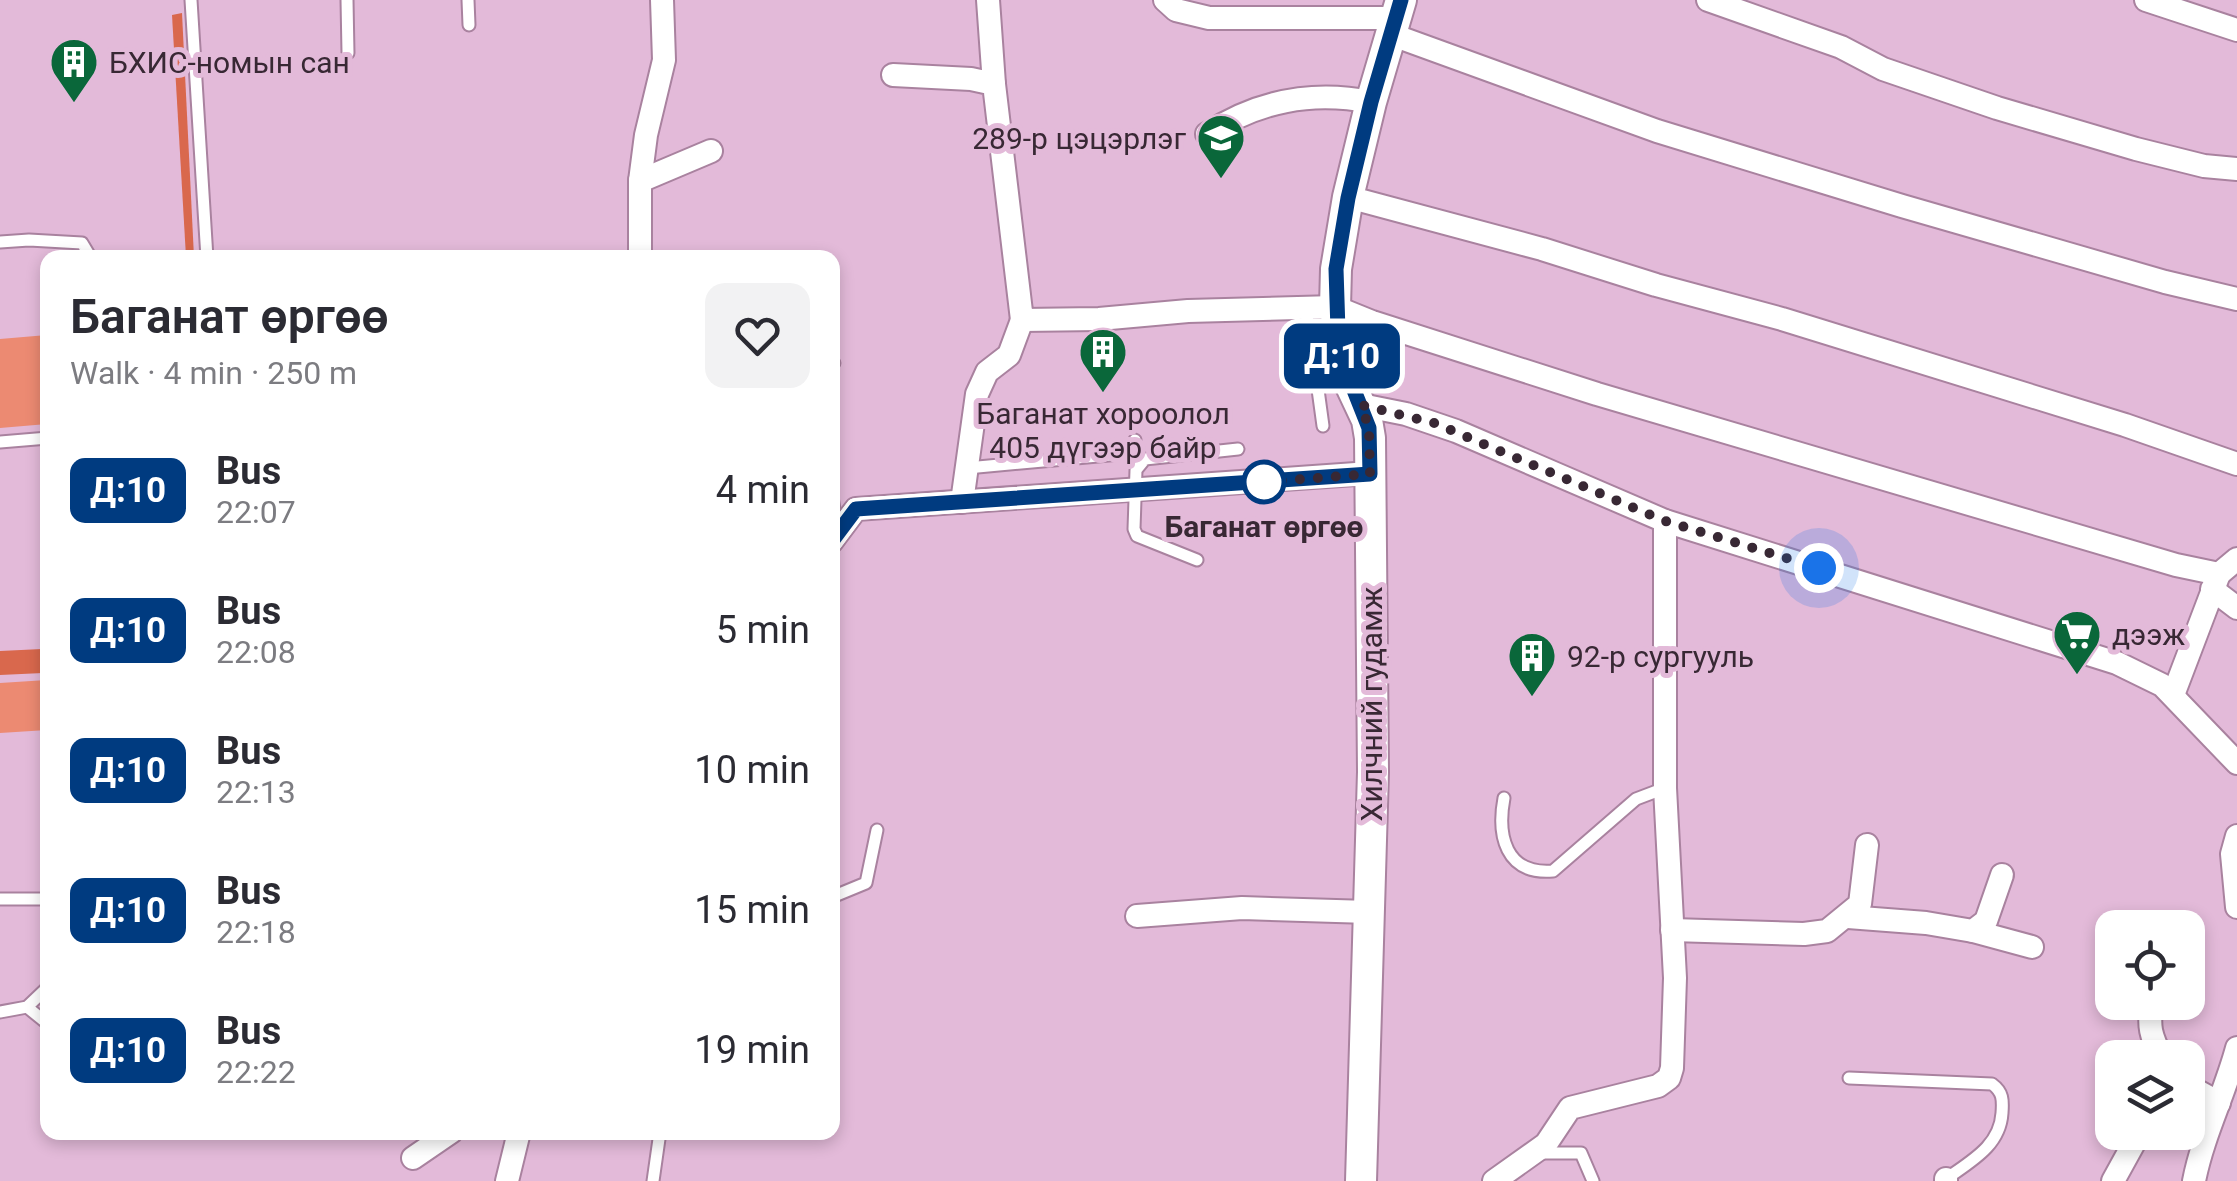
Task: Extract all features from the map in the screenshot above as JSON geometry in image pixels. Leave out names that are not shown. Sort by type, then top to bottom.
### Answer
[{"type":"main road","name":"Хилчний гудамж","points":[[1361,1181],[1373,772],[1369,428],[1346,370],[1336,307],[1336,269],[1348,198],[1395,18]]},
{"type":"street","points":[[640,250],[640,181],[646,134],[664,60],[662,0]]},
{"type":"street","points":[[962,502],[977,394],[987,372],[1009,355],[1022,320],[988,0]]},
{"type":"street","points":[[1165,0],[1176,10],[1209,18],[1395,18],[1657,131],[1919,211],[2237,299]]},
{"type":"street","points":[[1708,0],[1841,47],[1883,69],[1997,108],[2204,166],[2237,168]]},
{"type":"street","points":[[2146,0],[2237,30]]},
{"type":"street","points":[[893,76],[971,79],[994,84]]},
{"type":"street","points":[[1206,134],[1254,108],[1292,98],[1331,96],[1371,102]]},
{"type":"street","points":[[640,181],[711,152]]},
{"type":"street","points":[[1348,198],[1477,230],[1656,285],[1782,318],[2237,464]]},
{"type":"street","points":[[1022,320],[1188,310],[1336,307],[1597,394],[2176,565],[2223,574]]},
{"type":"street","points":[[1361,405],[1406,414],[1456,431],[1665,521],[2086,652],[2142,674],[2174,695],[2237,762]]},
{"type":"street","points":[[840,506],[962,502],[1370,474]]},
{"type":"street","points":[[1494,1181],[1546,1144],[1570,1108],[1658,1086],[1669,1078],[1675,978],[1665,788],[1665,521]]},
{"type":"street","points":[[2223,574],[2237,608]]},
{"type":"street","points":[[2174,695],[2223,574]]},
{"type":"street","points":[[2237,836],[2232,854],[2237,907]]},
{"type":"street","points":[[1672,930],[1804,934],[1828,931],[1860,904],[1866,846]]},
{"type":"street","points":[[1972,931],[1986,920],[2002,875]]},
{"type":"street","points":[[1137,916],[1242,908],[1368,912]]},
{"type":"street","points":[[1848,917],[1926,922],[2032,947]]},
{"type":"street","points":[[2194,1181],[2200,1152],[2237,1048]]},
{"type":"street","points":[[2205,1095],[2219,1103]]},
{"type":"street","points":[[413,1158],[439,1140]]},
{"type":"street","points":[[506,1181],[516,1140]]},
{"type":"street","points":[[2113,1181],[2130,1150]]},
{"type":"lane","points":[[190,0],[206,250]]},
{"type":"lane","points":[[347,0],[348,53]]},
{"type":"lane","points":[[468,0],[469,25]]},
{"type":"lane","points":[[0,242],[82,242],[86,250]]},
{"type":"lane","points":[[1303,306],[1324,426]]},
{"type":"lane","points":[[0,442],[40,439]]},
{"type":"lane","points":[[967,468],[1120,454],[1132,449],[1135,440]]},
{"type":"lane","points":[[1196,560],[1137,536],[1136,470],[1145,459],[1238,449]]},
{"type":"lane","points":[[1504,798],[1499,824],[1505,849],[1524,865],[1542,872],[1553,871],[1636,799],[1665,788]]},
{"type":"lane","points":[[840,894],[866,883],[877,830]]},
{"type":"lane","points":[[0,899],[40,899]]},
{"type":"lane","points":[[0,1012],[27,1006],[40,994]]},
{"type":"lane","points":[[27,1006],[40,1017]]},
{"type":"lane","points":[[1849,1078],[1992,1084],[1999,1090],[2003,1101],[2001,1129],[1993,1143],[1946,1180]]},
{"type":"lane","points":[[653,1181],[659,1140]]},
{"type":"lane","points":[[1533,1153],[1581,1153],[1593,1181]]},
{"type":"shaded area","points":[[182,13],[194,250],[186,250],[172,15]]},
{"type":"shaded area","points":[[40,336],[40,425],[0,428],[0,339]]},
{"type":"shaded area","points":[[40,649],[40,673],[0,675],[0,651]]},
{"type":"shaded area","points":[[40,680],[40,730],[0,733],[0,683]]},
{"type":"bus line","name":"Д:10","points":[[840,530],[856,509],[1370,474],[1369,428],[1350,386],[1338,331],[1336,269],[1371,102],[1401,0]]},
{"type":"place","name":"БХИС-номын сан","points":[[74,104]]},
{"type":"place","name":"289-р цэцэрлэг","points":[[1221,180]]},
{"type":"place","name":"Баганат хороолол 405 дүгээр байр","points":[[1103,394]]},
{"type":"place","name":"Баганат өргөө","points":[[1264,482]]},
{"type":"place","name":"дээж","points":[[2077,676]]},
{"type":"place","name":"92-р сургууль","points":[[1532,698]]},
{"type":"route","points":[[1264,482],[1370,474],[1369,428],[1361,405],[1434,423],[1665,521],[1819,568]]}]
